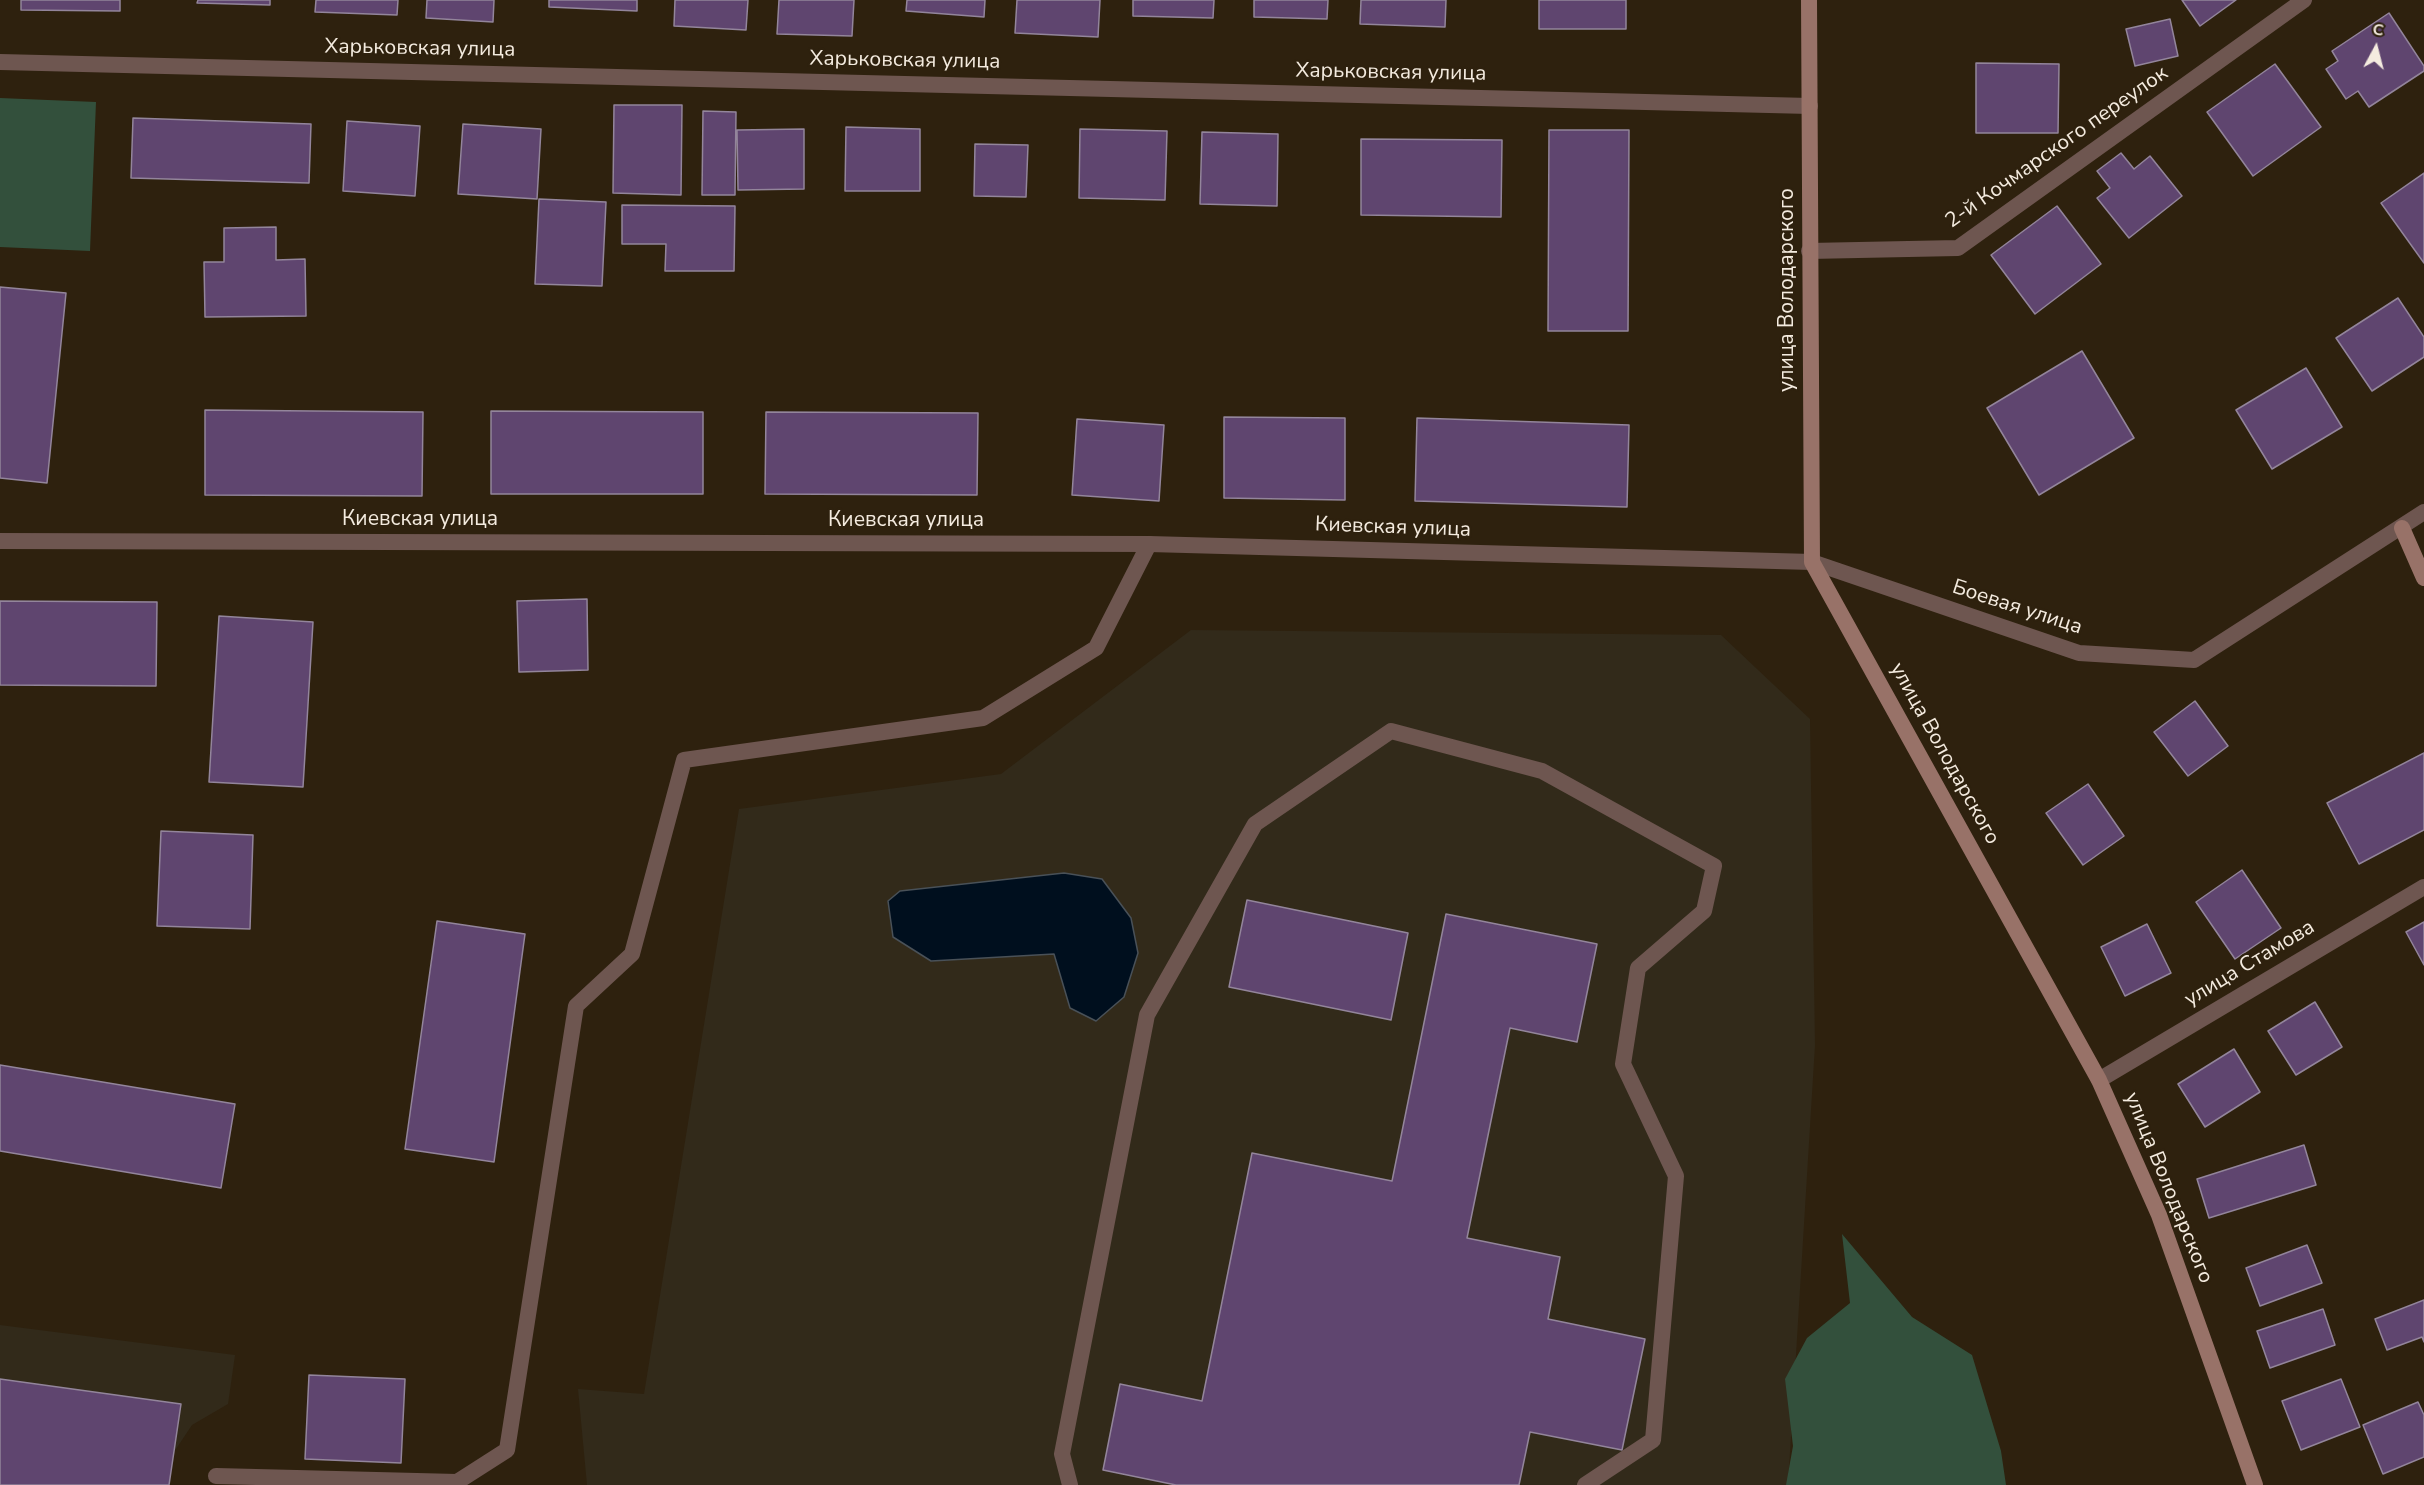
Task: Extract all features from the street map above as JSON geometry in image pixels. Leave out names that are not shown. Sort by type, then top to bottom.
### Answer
[{"type":"main road","name":"улица Володарского","points":[[1809,0],[1812,562],[2099,1080],[2159,1215],[2255,1485]]},
{"type":"main road","points":[[2402,528],[2424,578]]},
{"type":"street","name":"2-й Кочмарского переулок","points":[[1809,251],[1958,248],[2304,0]]},
{"type":"street","name":"Харьковская улица","points":[[0,62],[1810,106]]},
{"type":"street","name":"Боевая улица","points":[[1812,562],[2079,653],[2194,660],[2424,512]]},
{"type":"street","name":"Киевская улица","points":[[0,541],[1149,544],[1812,562]]},
{"type":"street","points":[[216,1476],[457,1482],[507,1450],[576,1006],[632,954],[684,759],[983,718],[1096,648],[1149,544]]},
{"type":"street","points":[[1070,1485],[1062,1454],[1147,1015],[1256,824],[1391,731],[1542,771],[1714,866],[1704,911],[1638,968],[1623,1064],[1676,1176],[1653,1440],[1586,1485]]},
{"type":"street","name":"улица Стамова","points":[[2099,1080],[2424,887]]},
{"type":"shaded area","points":[[1191,630],[1721,635],[1810,719],[1815,1045],[1788,1485],[587,1485],[578,1389],[644,1394],[739,809],[1001,774]]},
{"type":"shaded area","points":[[0,1325],[235,1355],[228,1404],[192,1425],[174,1452],[169,1485],[0,1485]]},
{"type":"green space","points":[[0,98],[96,102],[90,251],[0,247]]},
{"type":"green space","points":[[1842,1234],[1912,1317],[1972,1355],[2001,1451],[2006,1485],[1786,1485],[1793,1446],[1785,1379],[1807,1338],[1850,1303]]},
{"type":"water","points":[[1064,873],[1102,879],[1131,918],[1138,953],[1124,997],[1096,1021],[1070,1008],[1054,954],[931,961],[893,937],[888,901],[900,891]]},
{"type":"building","points":[[21,0],[120,0],[120,11],[21,10]]},
{"type":"building","points":[[198,0],[270,0],[270,5],[197,3]]},
{"type":"building","points":[[316,0],[398,0],[397,15],[315,12]]},
{"type":"building","points":[[427,0],[494,0],[493,22],[426,18]]},
{"type":"building","points":[[549,0],[637,0],[637,11],[549,7]]},
{"type":"building","points":[[675,0],[748,0],[746,30],[674,26]]},
{"type":"building","points":[[779,0],[854,0],[852,36],[777,34]]},
{"type":"building","points":[[907,0],[985,0],[984,17],[906,11]]},
{"type":"building","points":[[1017,0],[1100,0],[1098,37],[1015,33]]},
{"type":"building","points":[[1133,0],[1214,0],[1213,18],[1133,16]]},
{"type":"building","points":[[1254,0],[1328,0],[1327,19],[1254,17]]},
{"type":"building","points":[[1361,0],[1446,0],[1445,27],[1360,24]]},
{"type":"building","points":[[1539,0],[1626,0],[1626,29],[1539,29]]},
{"type":"building","points":[[2182,0],[2236,0],[2200,26]]},
{"type":"building","points":[[2389,13],[2424,66],[2424,71],[2369,107],[2358,91],[2346,99],[2326,69],[2338,61],[2332,51]]},
{"type":"building","points":[[2170,19],[2178,56],[2135,66],[2126,29]]},
{"type":"building","points":[[1976,63],[2059,64],[2058,133],[1976,133]]},
{"type":"building","points":[[2275,64],[2321,127],[2253,176],[2207,112]]},
{"type":"building","points":[[614,105],[682,105],[681,195],[613,193]]},
{"type":"building","points":[[703,111],[736,112],[735,195],[702,195]]},
{"type":"building","points":[[133,118],[311,124],[309,183],[131,178]]},
{"type":"building","points":[[347,121],[420,126],[415,196],[343,191]]},
{"type":"building","points":[[463,124],[541,129],[537,199],[458,194]]},
{"type":"building","points":[[846,127],[920,129],[920,191],[845,191]]},
{"type":"building","points":[[804,129],[804,189],[738,190],[737,130]]},
{"type":"building","points":[[1080,129],[1167,131],[1165,200],[1079,198]]},
{"type":"building","points":[[1549,130],[1629,130],[1628,331],[1548,331]]},
{"type":"building","points":[[1202,132],[1278,134],[1277,206],[1200,204]]},
{"type":"building","points":[[1361,139],[1502,140],[1501,217],[1361,215]]},
{"type":"building","points":[[975,144],[1028,145],[1026,197],[974,196]]},
{"type":"building","points":[[2121,153],[2134,169],[2150,156],[2182,196],[2129,238],[2097,198],[2110,188],[2097,171]]},
{"type":"building","points":[[2424,173],[2424,263],[2381,203]]},
{"type":"building","points":[[539,199],[606,202],[602,286],[535,284]]},
{"type":"building","points":[[622,205],[735,206],[734,271],[665,271],[666,244],[622,244]]},
{"type":"building","points":[[2057,206],[2101,264],[2035,314],[1991,255]]},
{"type":"building","points":[[276,227],[276,260],[305,259],[306,316],[205,317],[204,262],[224,262],[224,228]]},
{"type":"building","points":[[0,287],[66,293],[47,483],[0,478]]},
{"type":"building","points":[[2398,298],[2424,337],[2424,357],[2372,391],[2336,338]]},
{"type":"building","points":[[2082,351],[2134,438],[2039,495],[1987,408]]},
{"type":"building","points":[[2306,368],[2342,427],[2272,469],[2236,410]]},
{"type":"building","points":[[205,410],[423,412],[422,496],[205,495]]},
{"type":"building","points":[[491,411],[703,412],[703,494],[491,494]]},
{"type":"building","points":[[766,412],[978,413],[977,495],[765,494]]},
{"type":"building","points":[[1224,417],[1345,418],[1345,500],[1224,498]]},
{"type":"building","points":[[1417,418],[1629,425],[1627,507],[1415,501]]},
{"type":"building","points":[[1077,419],[1164,425],[1159,501],[1072,495]]},
{"type":"building","points":[[587,599],[588,670],[519,672],[517,601]]},
{"type":"building","points":[[0,601],[157,602],[156,686],[0,685]]},
{"type":"building","points":[[219,616],[313,622],[303,787],[209,782]]},
{"type":"building","points":[[2195,701],[2228,746],[2188,776],[2154,732]]},
{"type":"building","points":[[2424,753],[2424,830],[2359,864],[2327,803]]},
{"type":"building","points":[[2088,784],[2124,836],[2083,865],[2046,813]]},
{"type":"building","points":[[161,831],[253,835],[250,929],[157,926]]},
{"type":"building","points":[[2242,870],[2281,928],[2235,959],[2196,902]]},
{"type":"building","points":[[1247,900],[1408,933],[1391,1020],[1229,987]]},
{"type":"building","points":[[1446,914],[1597,944],[1577,1042],[1510,1028],[1467,1238],[1560,1257],[1548,1319],[1645,1339],[1622,1450],[1530,1432],[1519,1485],[1176,1485],[1103,1470],[1120,1384],[1202,1401],[1252,1153],[1392,1181]]},
{"type":"building","points":[[437,921],[525,934],[494,1162],[405,1149]]},
{"type":"building","points":[[2424,922],[2424,965],[2406,932]]},
{"type":"building","points":[[2147,924],[2171,973],[2125,996],[2101,947]]},
{"type":"building","points":[[2315,1002],[2342,1047],[2296,1075],[2268,1031]]},
{"type":"building","points":[[2234,1049],[2260,1092],[2205,1127],[2178,1084]]},
{"type":"building","points":[[0,1065],[235,1104],[221,1188],[0,1151]]},
{"type":"building","points":[[2304,1145],[2316,1185],[2209,1218],[2197,1179]]},
{"type":"building","points":[[2307,1245],[2322,1283],[2260,1306],[2246,1268]]},
{"type":"building","points":[[2424,1300],[2424,1342],[2422,1337],[2387,1350],[2375,1319]]},
{"type":"building","points":[[2323,1309],[2335,1345],[2270,1368],[2257,1331]]},
{"type":"building","points":[[309,1375],[405,1379],[401,1463],[305,1459]]},
{"type":"building","points":[[0,1379],[181,1404],[169,1485],[0,1485]]},
{"type":"building","points":[[2341,1379],[2360,1427],[2301,1450],[2282,1401]]},
{"type":"building","points":[[2418,1402],[2424,1415],[2424,1457],[2383,1474],[2363,1425]]}]
